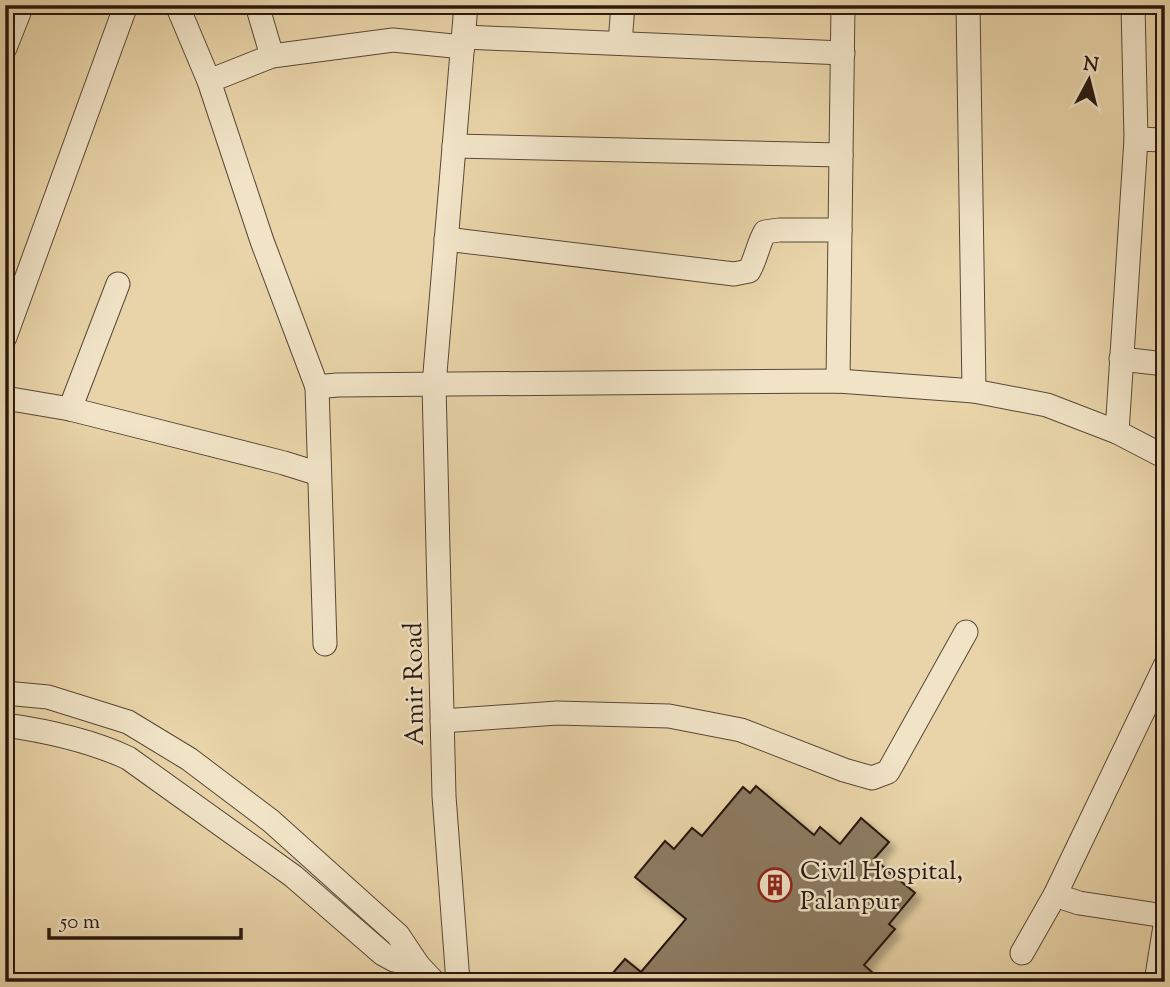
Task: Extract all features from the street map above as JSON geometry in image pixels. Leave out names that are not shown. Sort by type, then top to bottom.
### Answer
[{"type":"street","points":[[5,48],[22,5]]},
{"type":"street","points":[[5,337],[127,5]]},
{"type":"street","points":[[177,5],[209,81],[262,241],[317,387],[325,644]]},
{"type":"street","points":[[257,5],[272,56]]},
{"type":"street","name":"Amir Road","points":[[457,982],[444,796],[434,385],[466,5]]},
{"type":"street","points":[[620,43],[623,5]]},
{"type":"street","points":[[838,381],[843,5]]},
{"type":"street","points":[[968,5],[974,391]]},
{"type":"street","points":[[1117,432],[1136,139],[1133,5]]},
{"type":"street","points":[[209,81],[272,56],[393,40],[620,43],[843,53]]},
{"type":"street","points":[[1136,139],[1165,140]]},
{"type":"street","points":[[454,146],[841,156]]},
{"type":"street","points":[[446,239],[734,274],[749,271],[765,232],[840,230]]},
{"type":"street","points":[[70,409],[118,284]]},
{"type":"street","points":[[1121,359],[1165,364]]},
{"type":"street","points":[[317,387],[838,381],[974,391],[1047,405],[1117,432],[1165,457]]},
{"type":"street","points":[[5,398],[70,409],[319,474]]},
{"type":"street","points":[[442,721],[558,713],[669,716],[741,730],[844,771],[872,778],[888,772],[966,632]]},
{"type":"street","points":[[1022,953],[1055,895],[1165,666]]},
{"type":"street","points":[[5,693],[48,697],[128,722],[189,759],[271,821],[398,934],[418,965],[434,982]]},
{"type":"street","points":[[5,725],[77,739],[128,758],[293,876],[383,954],[394,960],[418,965]]},
{"type":"street","points":[[1055,895],[1079,903],[1165,916]]},
{"type":"street","points":[[1156,982],[1165,926]]},
{"type":"building","name":"Civil Hospital, Palanpur","points":[[756,786],[814,835],[820,827],[840,844],[861,818],[889,842],[874,859],[915,893],[889,924],[895,929],[864,965],[883,982],[605,982],[625,959],[641,972],[686,919],[635,877],[665,841],[674,849],[692,828],[702,836],[743,787],[750,793]]},
{"type":"place","name":"Civil Hospital, Palanpur","points":[[775,885]]}]
